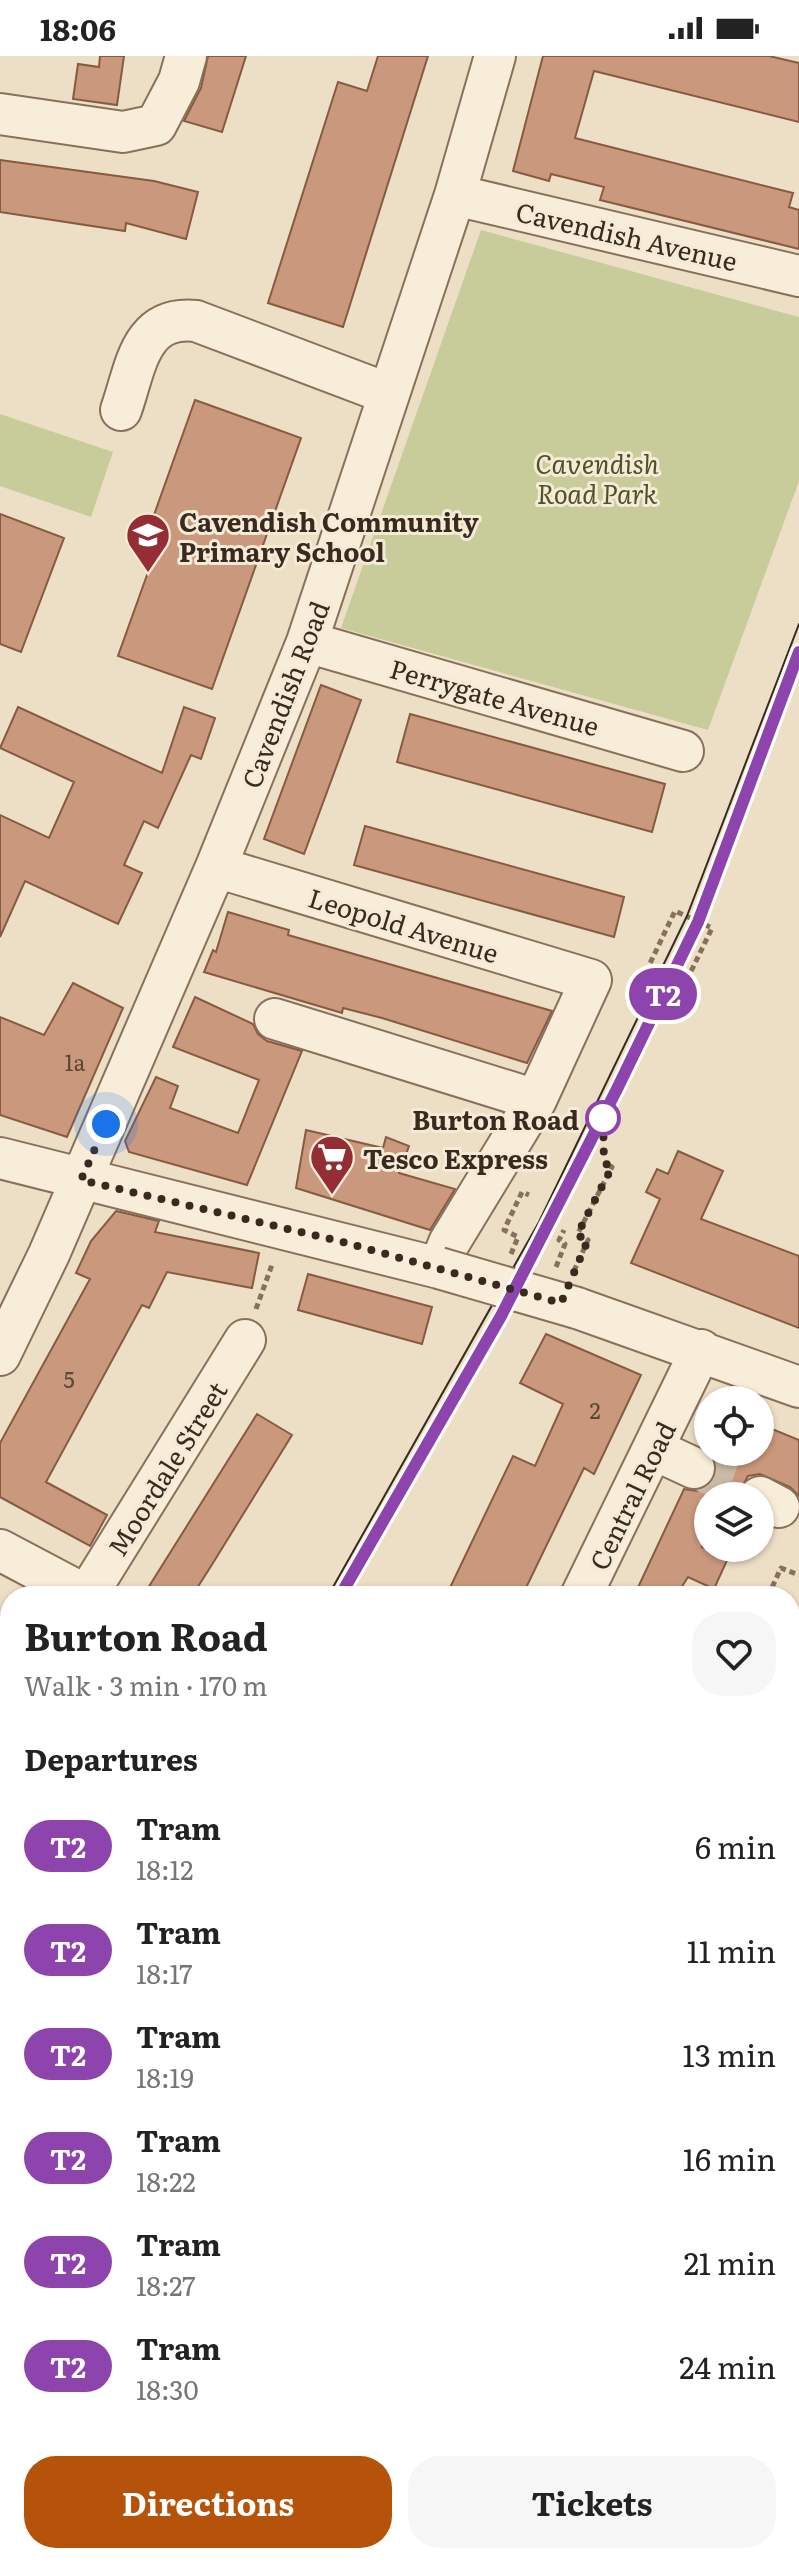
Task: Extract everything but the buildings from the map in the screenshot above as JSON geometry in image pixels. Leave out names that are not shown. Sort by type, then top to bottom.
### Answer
[{"type":"street","points":[[0,114],[123,132],[156,125],[179,81],[186,56]]},
{"type":"street","name":"Cavendish Road","points":[[0,1355],[81,1180],[216,867],[307,642],[455,195],[495,56]]},
{"type":"street","name":"Cavendish Avenue","points":[[455,195],[799,276]]},
{"type":"street","points":[[121,410],[144,344],[164,324],[179,319],[196,321],[389,394]]},
{"type":"street","name":"Perrygate Avenue","points":[[307,642],[683,751]]},
{"type":"street","name":"Leopold Avenue","points":[[216,867],[591,980],[536,1100]]},
{"type":"street","points":[[275,1019],[536,1100],[449,1243],[439,1268]]},
{"type":"street","points":[[0,1158],[439,1268],[569,1306],[799,1387]]},
{"type":"street","name":"Moordale Street","points":[[93,1586],[245,1340]]},
{"type":"street","name":"Central Road","points":[[586,1586],[701,1350]]},
{"type":"street","points":[[653,1449],[694,1468]]},
{"type":"street","points":[[0,1550],[68,1586]]},
{"type":"path","points":[[633,999],[675,911],[712,928],[669,1017]]},
{"type":"path","points":[[569,1306],[588,1240],[577,1235],[612,1167],[604,1163]]},
{"type":"path","points":[[510,1256],[518,1237],[504,1230],[515,1209]]},
{"type":"path","points":[[245,1340],[285,1228]]},
{"type":"path","points":[[560,1257],[565,1244],[559,1240],[564,1230]]},
{"type":"path","points":[[773,1586],[781,1568],[799,1575]]},
{"type":"green space","name":"Cavendish Road Park","points":[[481,230],[799,317],[799,481],[708,730],[341,628]]},
{"type":"green space","points":[[0,414],[113,452],[91,517],[0,486]]},
{"type":"tunnel","points":[[694,1468],[729,1482]]},
{"type":"tram line","points":[[334,1586],[539,1222],[687,916],[799,624]]},
{"type":"tram line","name":"T2","points":[[346,1586],[501,1316],[617,1089],[698,922],[799,652]]},
{"type":"tram line","points":[[589,1145],[698,922],[775,720]]},
{"type":"place","name":"Cavendish Community Primary School","points":[[148,574]]},
{"type":"place","name":"Burton Road","points":[[603,1118]]},
{"type":"place","name":"Tesco Express","points":[[332,1196]]},
{"type":"route","points":[[106,1124],[81,1180],[343,1242],[561,1303],[588,1240],[577,1235],[612,1167],[604,1163],[603,1118]]}]
